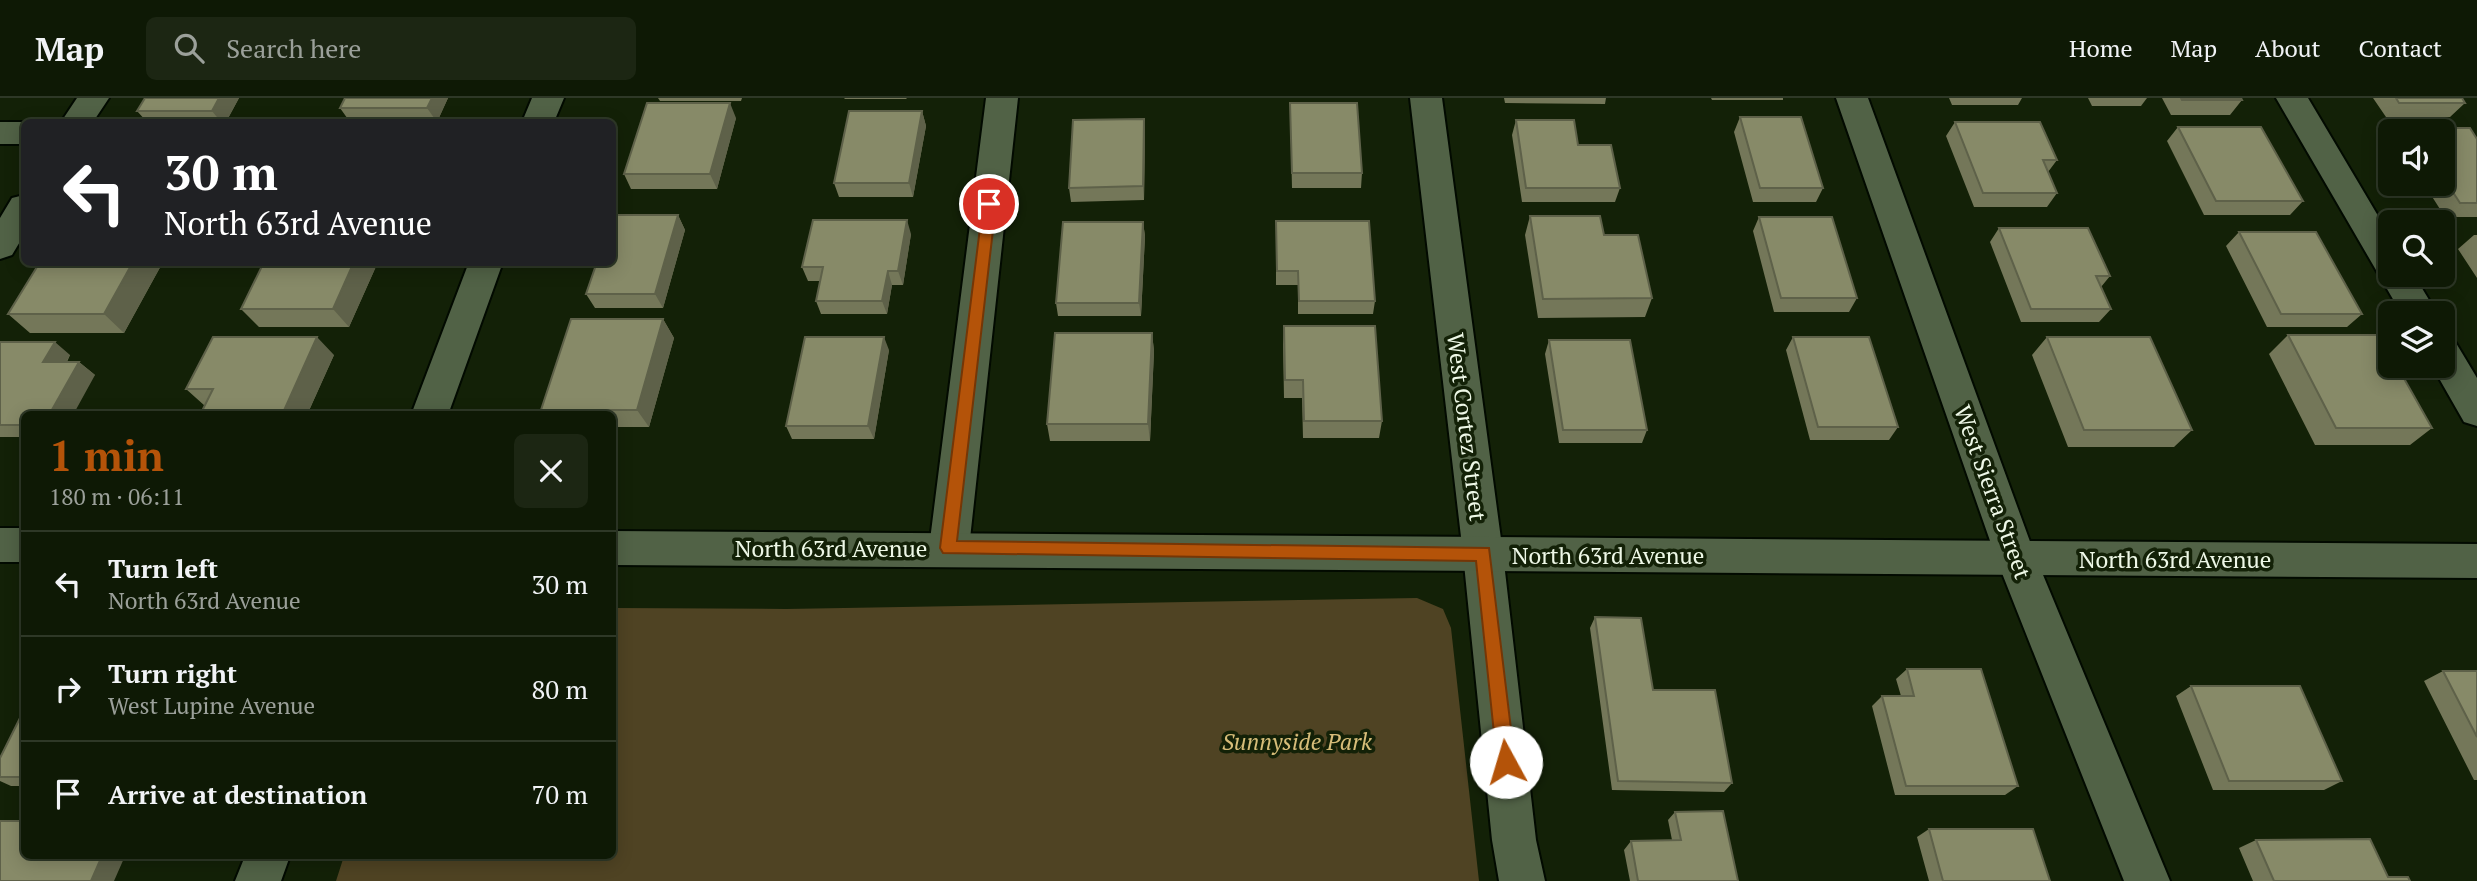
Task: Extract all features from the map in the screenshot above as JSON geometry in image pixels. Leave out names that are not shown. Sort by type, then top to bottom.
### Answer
[{"type":"street","points":[[80,119],[93,98]]},
{"type":"street","points":[[539,119],[548,98]]},
{"type":"street","points":[[948,548],[1002,98]]},
{"type":"street","name":"West Cortez Street","points":[[1426,98],[1483,554],[1514,840],[1522,881]]},
{"type":"street","name":"West Sierra Street","points":[[1852,98],[2016,558],[2147,881]]},
{"type":"street","points":[[2291,98],[2378,245]]},
{"type":"street","points":[[0,133],[21,133]]},
{"type":"street","points":[[0,246],[21,212]]},
{"type":"street","points":[[430,411],[485,266]]},
{"type":"street","points":[[2455,374],[2477,411]]},
{"type":"street","points":[[0,545],[21,545]]},
{"type":"street","name":"North 63rd Avenue","points":[[616,548],[948,548],[2477,561]]},
{"type":"street","points":[[258,881],[266,859]]},
{"type":"green space","name":"Sunnyside Park","points":[[1417,598],[1443,609],[1451,628],[1479,881],[336,881],[343,859],[616,859],[616,608],[786,609]]},
{"type":"building","points":[[145,98],[219,98],[212,111],[137,111]]},
{"type":"building","points":[[345,98],[432,98],[427,108],[340,108]]},
{"type":"building","points":[[2181,98],[2241,98],[2242,100],[2182,100]]},
{"type":"building","points":[[2396,98],[2462,98],[2465,103],[2399,103]]},
{"type":"building","points":[[647,103],[730,103],[710,174],[624,174]]},
{"type":"building","points":[[1290,103],[1357,103],[1362,173],[1292,173]]},
{"type":"building","points":[[849,111],[922,111],[909,183],[834,183]]},
{"type":"building","points":[[1740,117],[1801,117],[1823,188],[1760,188]]},
{"type":"building","points":[[1144,119],[1143,186],[1069,188],[1073,120]]},
{"type":"building","points":[[1516,120],[1574,120],[1578,145],[1611,145],[1620,188],[1526,188]]},
{"type":"building","points":[[1955,122],[2040,122],[2057,160],[2043,160],[2057,193],[1983,193]]},
{"type":"building","points":[[2178,127],[2261,127],[2303,201],[2216,201]]},
{"type":"building","points":[[2455,128],[2470,128],[2477,139],[2477,203],[2460,203],[2455,195]]},
{"type":"building","points":[[616,215],[678,215],[655,294],[586,294],[596,266],[616,266]]},
{"type":"building","points":[[1530,216],[1600,216],[1604,235],[1638,235],[1652,298],[1543,299]]},
{"type":"building","points":[[1759,217],[1832,217],[1857,298],[1781,298]]},
{"type":"building","points":[[813,220],[907,220],[898,271],[888,271],[882,301],[816,301],[823,267],[802,267]]},
{"type":"building","points":[[1276,221],[1369,221],[1375,301],[1299,301],[1298,271],[1277,271]]},
{"type":"building","points":[[1063,222],[1143,222],[1139,303],[1056,303]]},
{"type":"building","points":[[1999,228],[2088,228],[2110,276],[2096,276],[2111,309],[2031,309]]},
{"type":"building","points":[[2239,232],[2316,232],[2362,314],[2281,314]]},
{"type":"building","points":[[38,266],[131,266],[104,314],[8,314]]},
{"type":"building","points":[[262,266],[352,266],[333,309],[241,309]]},
{"type":"building","points":[[571,319],[663,319],[637,410],[541,410]]},
{"type":"building","points":[[1284,326],[1375,326],[1382,421],[1304,421],[1303,380],[1285,380]]},
{"type":"building","points":[[1055,333],[1152,333],[1148,424],[1047,424]]},
{"type":"building","points":[[2288,335],[2378,335],[2378,378],[2404,378],[2432,428],[2336,428]]},
{"type":"building","points":[[213,337],[317,337],[284,411],[202,411],[213,389],[186,389]]},
{"type":"building","points":[[805,337],[884,337],[868,426],[786,426]]},
{"type":"building","points":[[1793,337],[1869,337],[1898,427],[1818,427]]},
{"type":"building","points":[[2047,337],[2150,337],[2192,430],[2084,430]]},
{"type":"building","points":[[1549,340],[1630,340],[1647,430],[1563,430]]},
{"type":"building","points":[[0,342],[55,342],[43,362],[79,362],[51,411],[21,411],[21,425],[0,425]]},
{"type":"building","points":[[1595,617],[1641,618],[1653,690],[1715,690],[1732,783],[1618,781]]},
{"type":"building","points":[[1907,669],[1981,669],[2018,786],[1906,786],[1882,696],[1914,696]]},
{"type":"building","points":[[2443,671],[2477,671],[2477,737]]},
{"type":"building","points":[[2191,686],[2300,686],[2342,781],[2229,781]]},
{"type":"building","points":[[21,716],[21,777],[0,777],[0,758]]},
{"type":"building","points":[[1723,811],[1738,881],[1638,881],[1631,841],[1681,840],[1675,812]]},
{"type":"building","points":[[0,821],[21,821],[21,859],[101,859],[91,881],[0,881]]},
{"type":"building","points":[[1929,829],[2033,829],[2050,881],[1943,881]]},
{"type":"building","points":[[2370,839],[2388,877],[2408,877],[2410,881],[2274,881],[2256,840]]},
{"type":"route","points":[[989,204],[948,548],[1483,554],[1506,762]]}]
